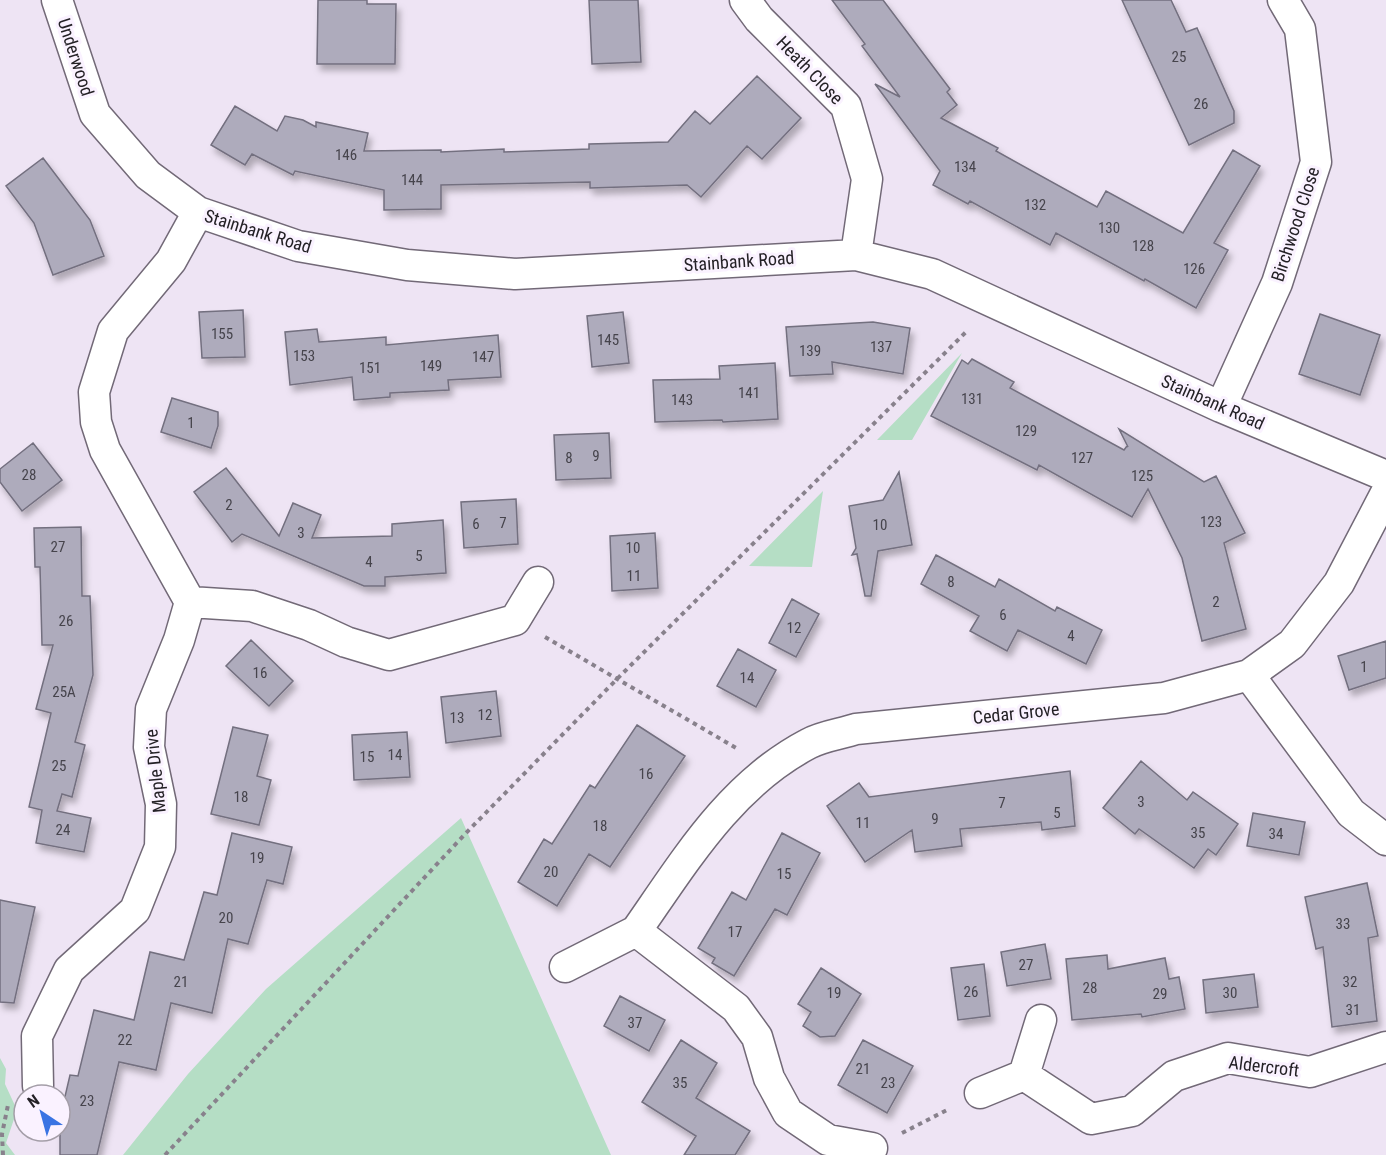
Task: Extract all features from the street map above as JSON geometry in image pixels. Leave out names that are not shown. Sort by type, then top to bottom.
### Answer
[{"type":"street","name":"Underwood","points":[[57,0],[95,114]]},
{"type":"street","name":"Heath Close","points":[[745,0],[759,19],[846,106],[867,179],[856,255]]},
{"type":"street","name":"Birchwood Close","points":[[1221,407],[1277,282],[1316,162],[1300,29],[1283,0]]},
{"type":"street","name":"Stainbank Road","points":[[95,114],[148,175],[198,212],[298,246],[407,265],[515,274],[856,255],[932,274],[1221,407],[1386,476]]},
{"type":"street","points":[[198,212],[171,261],[113,331],[94,392],[96,422],[105,450],[190,602],[252,606],[309,625],[346,642],[389,655],[515,620],[538,582]]},
{"type":"street","name":"Cedar Grove","points":[[566,967],[636,931],[711,824],[769,767],[810,742],[856,729],[1164,698],[1249,675],[1292,644],[1340,583],[1386,493]]},
{"type":"street","name":"Maple Drive","points":[[38,1083],[38,1036],[69,970],[135,910],[160,847],[161,804],[149,747],[151,709],[179,640],[190,602]]},
{"type":"street","points":[[1249,675],[1351,813],[1386,840]]},
{"type":"street","points":[[636,931],[736,1008],[757,1037],[769,1078],[788,1113],[828,1140],[856,1149]]},
{"type":"street","points":[[980,1093],[1024,1075],[1041,1020]]},
{"type":"street","name":"Aldercroft","points":[[1024,1075],[1090,1119],[1132,1111],[1174,1076],[1228,1058],[1310,1072],[1386,1047]]},
{"type":"path","points":[[165,1155],[467,832],[617,679],[976,322],[997,304]]},
{"type":"path","points":[[515,620],[769,767]]},
{"type":"path","points":[[856,1149],[980,1093]]},
{"type":"green space","points":[[962,353],[912,440],[877,440]]},
{"type":"green space","points":[[823,491],[812,567],[749,566]]},
{"type":"green space","points":[[461,818],[611,1155],[123,1155],[188,1074],[266,989]]},
{"type":"green space","points":[[0,1058],[6,1069],[5,1084],[12,1099],[12,1125],[6,1143],[15,1155],[0,1155]]},
{"type":"building","points":[[318,0],[367,0],[367,4],[396,4],[395,64],[317,64]]},
{"type":"building","points":[[589,0],[638,0],[641,62],[592,64]]},
{"type":"building","points":[[832,0],[883,0],[950,89],[947,92],[957,105],[941,118],[998,148],[996,151],[1097,207],[1106,191],[1183,233],[1233,150],[1260,166],[1214,243],[1228,250],[1196,308],[1056,233],[1050,245],[970,201],[968,204],[933,185],[940,171],[875,84],[900,97],[862,46],[865,44]]},
{"type":"building","points":[[1122,0],[1171,0],[1186,32],[1197,28],[1234,111],[1234,123],[1189,145]]},
{"type":"building","points":[[757,76],[801,118],[762,159],[747,146],[701,197],[687,185],[590,188],[590,182],[441,185],[441,209],[384,210],[384,190],[295,171],[293,175],[252,154],[245,165],[211,145],[235,106],[277,131],[285,116],[303,120],[316,127],[316,122],[368,133],[364,151],[441,150],[441,152],[504,149],[504,152],[589,149],[589,144],[668,142],[695,111],[710,124]]},
{"type":"building","points":[[43,158],[90,220],[104,256],[53,275],[34,223],[6,186]]},
{"type":"building","points":[[243,310],[245,357],[202,358],[199,312]]},
{"type":"building","points":[[623,312],[629,363],[592,367],[587,316]]},
{"type":"building","points":[[1320,314],[1380,335],[1360,395],[1299,374]]},
{"type":"building","points":[[873,322],[910,328],[903,374],[832,362],[833,374],[790,376],[786,327]]},
{"type":"building","points":[[317,329],[319,342],[386,337],[386,345],[498,335],[501,377],[448,380],[449,390],[390,393],[390,397],[354,400],[352,377],[290,385],[285,332]]},
{"type":"building","points":[[972,359],[1014,382],[1010,388],[1124,450],[1128,447],[1119,429],[1204,482],[1216,476],[1245,533],[1224,543],[1246,629],[1202,641],[1182,558],[1148,489],[1132,517],[1039,465],[1037,470],[931,416],[962,360],[968,364]]},
{"type":"building","points":[[775,363],[778,419],[655,422],[653,380],[720,379],[719,366]]},
{"type":"building","points":[[172,398],[218,412],[218,426],[211,448],[161,432]]},
{"type":"building","points":[[609,433],[611,478],[556,480],[554,435]]},
{"type":"building","points":[[33,443],[62,480],[22,511],[0,482],[0,469]]},
{"type":"building","points":[[226,468],[279,536],[293,503],[321,515],[312,538],[392,536],[392,524],[443,520],[446,573],[385,577],[385,586],[364,586],[242,534],[232,542],[194,492]]},
{"type":"building","points":[[899,472],[912,545],[878,551],[871,596],[865,596],[857,554],[852,555],[856,548],[849,506],[883,500]]},
{"type":"building","points":[[516,499],[518,544],[464,548],[461,502]]},
{"type":"building","points":[[81,527],[82,596],[90,596],[93,675],[75,742],[85,745],[72,797],[62,794],[57,811],[91,818],[84,852],[36,843],[42,810],[29,807],[51,713],[36,709],[53,645],[42,645],[40,567],[35,567],[34,528]]},
{"type":"building","points":[[655,533],[658,588],[612,591],[610,536]]},
{"type":"building","points":[[936,555],[995,587],[999,579],[1055,611],[1057,607],[1102,630],[1086,664],[1018,630],[1007,651],[970,631],[979,616],[921,584]]},
{"type":"building","points":[[792,599],[819,614],[796,657],[769,643]]},
{"type":"building","points":[[251,640],[293,681],[269,706],[226,666]]},
{"type":"building","points":[[1386,641],[1386,678],[1349,690],[1338,656]]},
{"type":"building","points":[[738,649],[776,670],[756,707],[717,686]]},
{"type":"building","points":[[496,691],[501,736],[446,743],[441,697]]},
{"type":"building","points":[[637,725],[685,756],[610,867],[589,854],[557,906],[518,882],[544,839],[552,844],[590,785],[595,788]]},
{"type":"building","points":[[233,727],[268,735],[257,776],[271,780],[259,825],[211,814]]},
{"type":"building","points":[[407,732],[410,777],[354,780],[352,735]]},
{"type":"building","points":[[1141,761],[1187,800],[1193,792],[1238,824],[1216,855],[1208,849],[1194,868],[1139,829],[1135,834],[1103,808]]},
{"type":"building","points":[[1070,771],[1075,826],[1042,830],[1041,822],[960,829],[962,846],[915,852],[912,830],[865,862],[827,806],[859,783],[869,797]]},
{"type":"building","points":[[1253,813],[1305,822],[1299,855],[1247,846]]},
{"type":"building","points":[[232,833],[292,847],[283,884],[267,880],[248,944],[228,939],[212,1013],[171,1003],[156,1070],[119,1062],[97,1155],[60,1155],[60,1143],[72,1143],[72,1083],[68,1083],[70,1075],[78,1076],[94,1010],[134,1020],[150,952],[184,960],[204,892],[217,895]]},
{"type":"building","points":[[782,833],[820,853],[787,915],[775,909],[734,976],[712,963],[715,958],[698,948],[732,892],[746,900]]},
{"type":"building","points":[[1367,883],[1378,936],[1368,938],[1377,1021],[1332,1027],[1323,947],[1316,949],[1305,897]]},
{"type":"building","points":[[0,900],[35,907],[14,1003],[0,1002]]},
{"type":"building","points":[[1045,944],[1051,979],[1007,986],[1001,952]]},
{"type":"building","points":[[1107,955],[1108,969],[1165,958],[1169,979],[1179,977],[1185,1009],[1142,1017],[1141,1014],[1072,1020],[1066,959]]},
{"type":"building","points":[[984,964],[990,1016],[958,1020],[951,968]]},
{"type":"building","points":[[821,968],[861,994],[835,1036],[820,1037],[803,1026],[811,1012],[798,1004]]},
{"type":"building","points":[[1254,974],[1258,1007],[1206,1013],[1203,980]]},
{"type":"building","points":[[620,996],[665,1020],[649,1051],[604,1026]]},
{"type":"building","points":[[681,1040],[717,1063],[696,1098],[750,1131],[735,1155],[684,1155],[696,1136],[642,1102]]},
{"type":"building","points":[[863,1040],[913,1066],[887,1113],[838,1085]]}]
